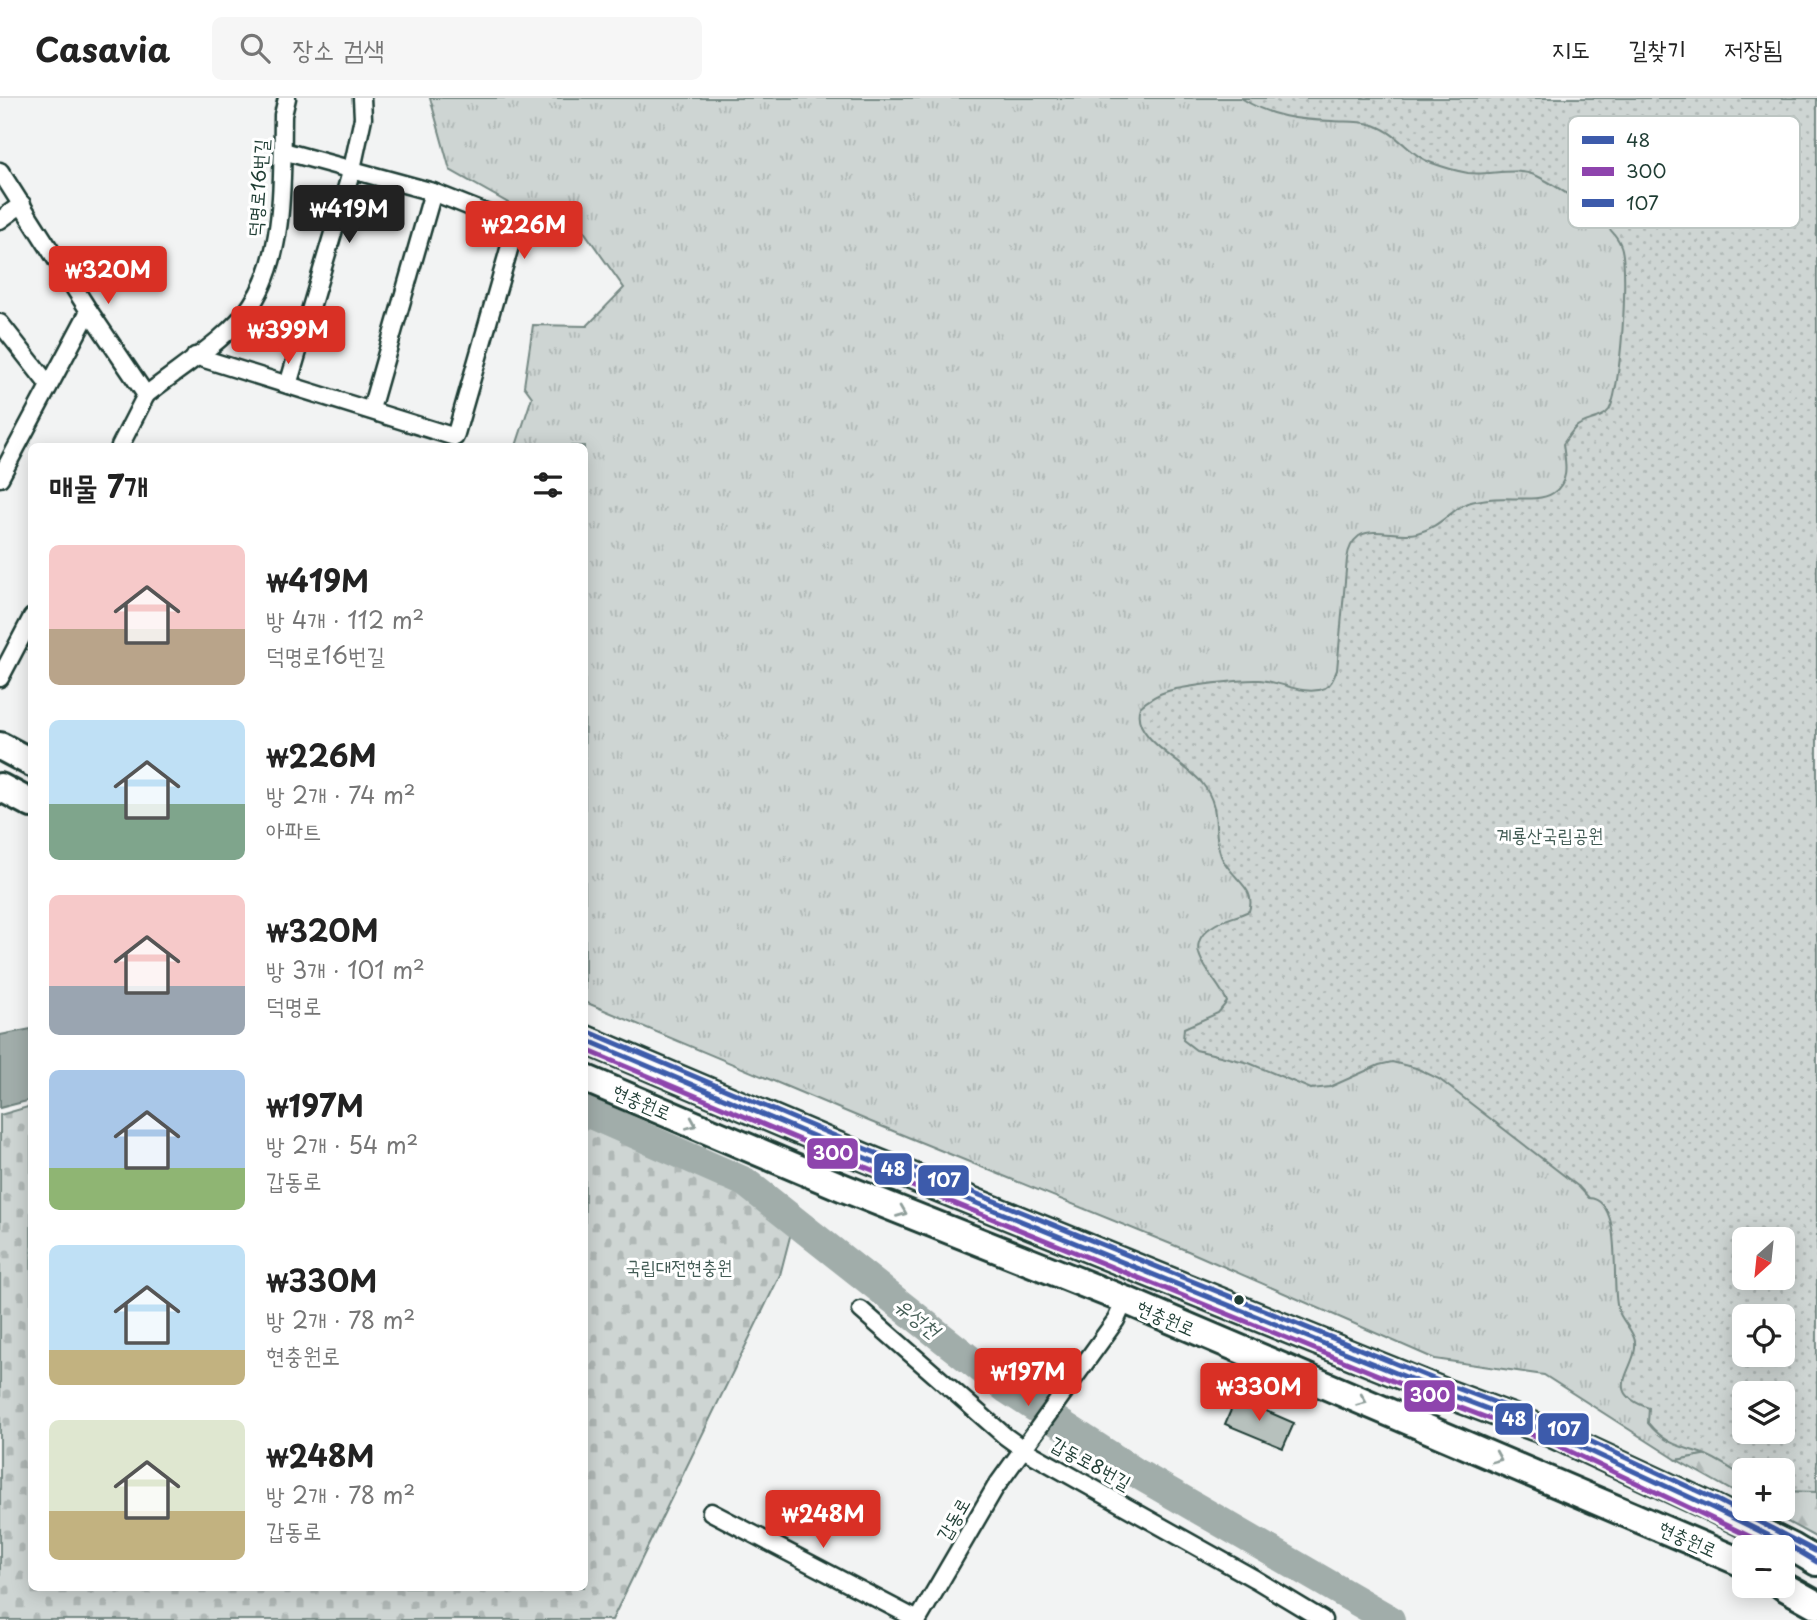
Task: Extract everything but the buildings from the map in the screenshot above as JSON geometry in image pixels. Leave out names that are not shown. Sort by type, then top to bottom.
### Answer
[{"type":"main road","points":[[0,746],[28,761]]},
{"type":"main road","points":[[0,787],[28,802]]},
{"type":"main road","name":"현충원로","points":[[588,1041],[863,1157],[1448,1394],[1549,1432],[1724,1514],[1817,1562]]},
{"type":"main road","name":"현충원로","points":[[588,1080],[844,1188],[1125,1300],[1732,1558]]},
{"type":"main road","points":[[1795,1593],[1817,1605]]},
{"type":"street","name":"덕명로16번길","points":[[146,395],[228,330],[252,305],[265,279],[277,240],[283,116],[287,98]]},
{"type":"street","points":[[288,385],[352,169],[363,118],[362,98]]},
{"type":"street","points":[[195,356],[455,437],[516,225],[433,192],[282,151]]},
{"type":"street","points":[[0,171],[146,395],[122,443]]},
{"type":"street","points":[[371,410],[433,192]]},
{"type":"street","points":[[0,220],[22,204]]},
{"type":"street","points":[[0,478],[89,311]]},
{"type":"street","points":[[1,325],[48,384]]},
{"type":"street","points":[[0,678],[28,625]]},
{"type":"street","name":"갑동로","points":[[711,1512],[918,1620],[995,1488],[1116,1320],[1125,1300]]},
{"type":"street","name":"갑동로8번길","points":[[861,1310],[1005,1436],[1025,1445],[1324,1620]]},
{"type":"green space","points":[[430,98],[1817,98],[1817,1433],[1795,1437],[1795,1381],[1732,1381],[1732,1444],[1760,1444],[1677,1460],[1544,1375],[1435,1359],[1188,1251],[588,1003],[588,443],[517,443],[532,397],[524,386],[533,325],[587,326],[624,288],[576,220],[545,206],[512,205],[450,170]]},
{"type":"green space","name":"계룡산국립공원","points":[[1241,98],[1817,98],[1817,1492],[1795,1491],[1795,1458],[1732,1458],[1732,1469],[1711,1457],[1668,1440],[1648,1423],[1649,1408],[1634,1401],[1624,1387],[1635,1342],[1618,1309],[1614,1245],[1608,1213],[1600,1202],[1589,1198],[1579,1187],[1439,1079],[1416,1068],[1392,1062],[1330,1087],[1311,1089],[1249,1063],[1196,1050],[1183,1040],[1184,1028],[1218,1013],[1227,1002],[1203,964],[1198,944],[1213,926],[1249,911],[1251,901],[1246,889],[1221,856],[1215,811],[1202,783],[1151,739],[1139,718],[1140,707],[1153,698],[1187,687],[1260,680],[1309,691],[1325,688],[1337,670],[1347,559],[1349,550],[1359,536],[1372,532],[1410,534],[1424,531],[1472,502],[1496,498],[1540,498],[1559,488],[1565,477],[1563,444],[1576,427],[1602,416],[1609,410],[1617,379],[1623,329],[1623,259],[1621,246],[1609,228],[1800,228],[1800,116],[1568,116],[1568,195],[1529,173],[1511,171],[1476,174],[1424,160],[1388,132],[1370,124],[1320,121],[1274,113]]},
{"type":"green space","name":"국립대전현충원","points":[[28,1107],[28,1591],[588,1591],[588,1123],[672,1154],[793,1225],[780,1275],[612,1620],[0,1620],[0,1115]]},
{"type":"green space","points":[[1817,1433],[1817,1538],[1786,1521],[1795,1521],[1795,1458],[1732,1458],[1732,1491],[1677,1460],[1760,1444],[1795,1444],[1795,1437]]},
{"type":"shaded area","points":[[28,1030],[28,1101],[0,1108],[0,1035]]},
{"type":"waterway","name":"유성천","points":[[588,1113],[745,1182],[1007,1389],[1138,1474],[1390,1620]]},
{"type":"transit line","name":"107","points":[[588,1031],[866,1149],[1451,1386],[1553,1424],[1717,1500],[1817,1552]]},
{"type":"transit line","name":"48","points":[[588,1041],[863,1157],[1448,1394],[1549,1432],[1713,1508],[1817,1562]]},
{"type":"transit line","name":"300","points":[[588,1051],[860,1165],[1445,1402],[1546,1440],[1747,1535]]}]
